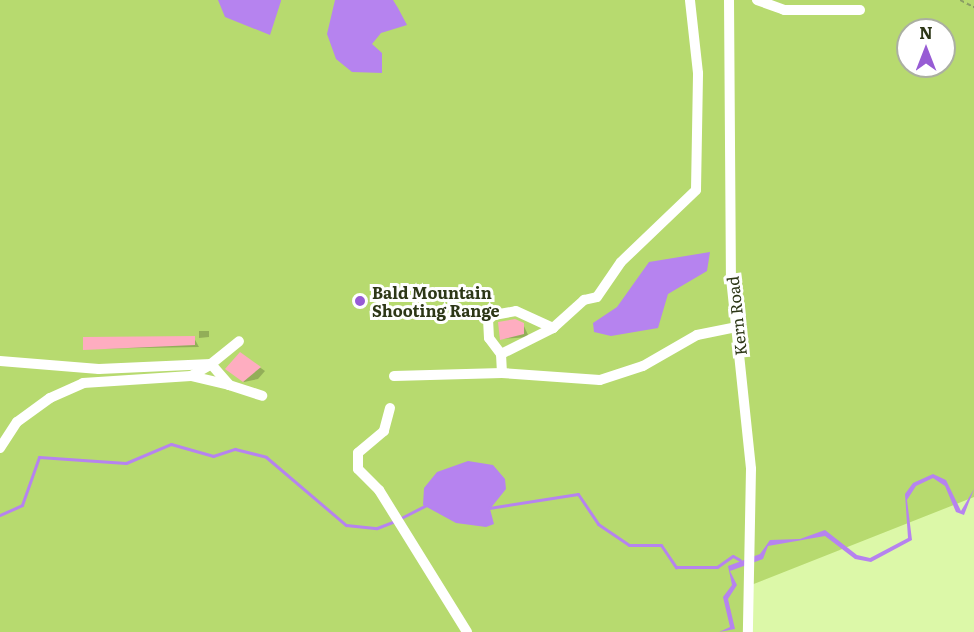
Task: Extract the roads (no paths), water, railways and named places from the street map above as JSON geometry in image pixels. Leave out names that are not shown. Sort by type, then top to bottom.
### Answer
[{"type":"street","points":[[501,354],[553,328],[584,300],[597,297],[632,249],[680,212],[696,190],[698,73],[690,0]]},
{"type":"street","name":"Kern Road","points":[[729,0],[731,278],[750,433],[752,570],[748,632]]},
{"type":"street","points":[[758,0],[784,10],[860,10]]},
{"type":"street","points":[[502,374],[501,354],[489,338],[488,321],[494,315],[516,311],[553,328]]},
{"type":"street","points":[[394,376],[502,374],[600,380],[643,366],[697,335],[737,327]]},
{"type":"street","points":[[191,376],[211,364],[239,341]]},
{"type":"street","points":[[0,361],[99,369],[211,364]]},
{"type":"street","points":[[211,364],[230,385]]},
{"type":"street","points":[[0,448],[17,422],[50,398],[83,383],[191,376],[230,385],[262,396]]},
{"type":"street","points":[[390,408],[384,431],[358,453],[358,469],[379,490],[467,632]]},
{"type":"waterway","points":[[0,515],[22,505],[39,457],[126,463],[171,444],[213,456],[235,449],[266,457],[346,525],[377,528],[395,521]]},
{"type":"waterway","points":[[489,508],[578,494],[598,524],[629,545],[661,545],[676,567],[717,567],[733,556],[740,560]]},
{"type":"waterway","points":[[401,518],[427,505]]},
{"type":"place","name":"Bald Mountain Shooting Range","points":[[360,301]]}]
